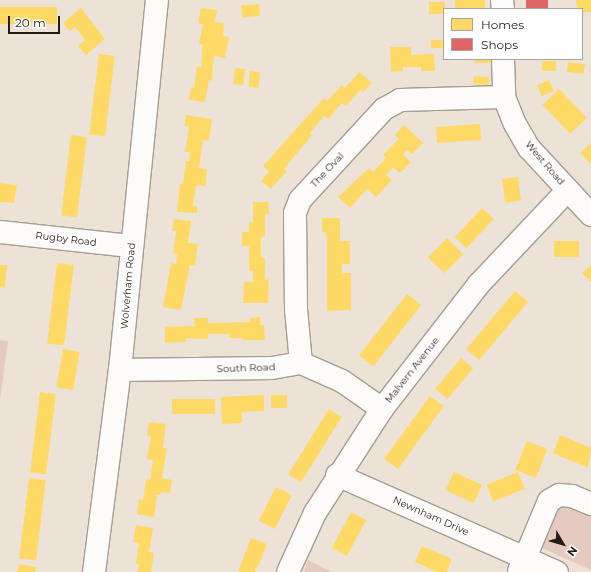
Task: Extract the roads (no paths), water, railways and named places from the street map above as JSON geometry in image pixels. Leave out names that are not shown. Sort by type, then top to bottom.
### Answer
[{"type":"street","name":"Wolverham Road","points":[[94,572],[120,370],[131,246],[157,0]]},
{"type":"street","name":"West Road","points":[[503,60],[504,97],[515,124],[529,148],[591,214]]},
{"type":"street","name":"The Oval","points":[[301,363],[296,309],[295,213],[300,200],[384,108],[400,100],[504,97]]},
{"type":"street","name":"Malvern Avenue","points":[[288,572],[312,519],[338,475],[382,409],[479,284],[568,190]]},
{"type":"street","name":"Rugby Road","points":[[0,232],[131,246]]},
{"type":"street","name":"South Road","points":[[120,370],[272,368],[301,363]]},
{"type":"street","points":[[301,363],[342,381],[382,409]]},
{"type":"street","name":"Newnham Drive","points":[[338,475],[522,565],[557,572]]},
{"type":"street","points":[[522,565],[549,501],[559,495],[572,496],[591,504]]}]
